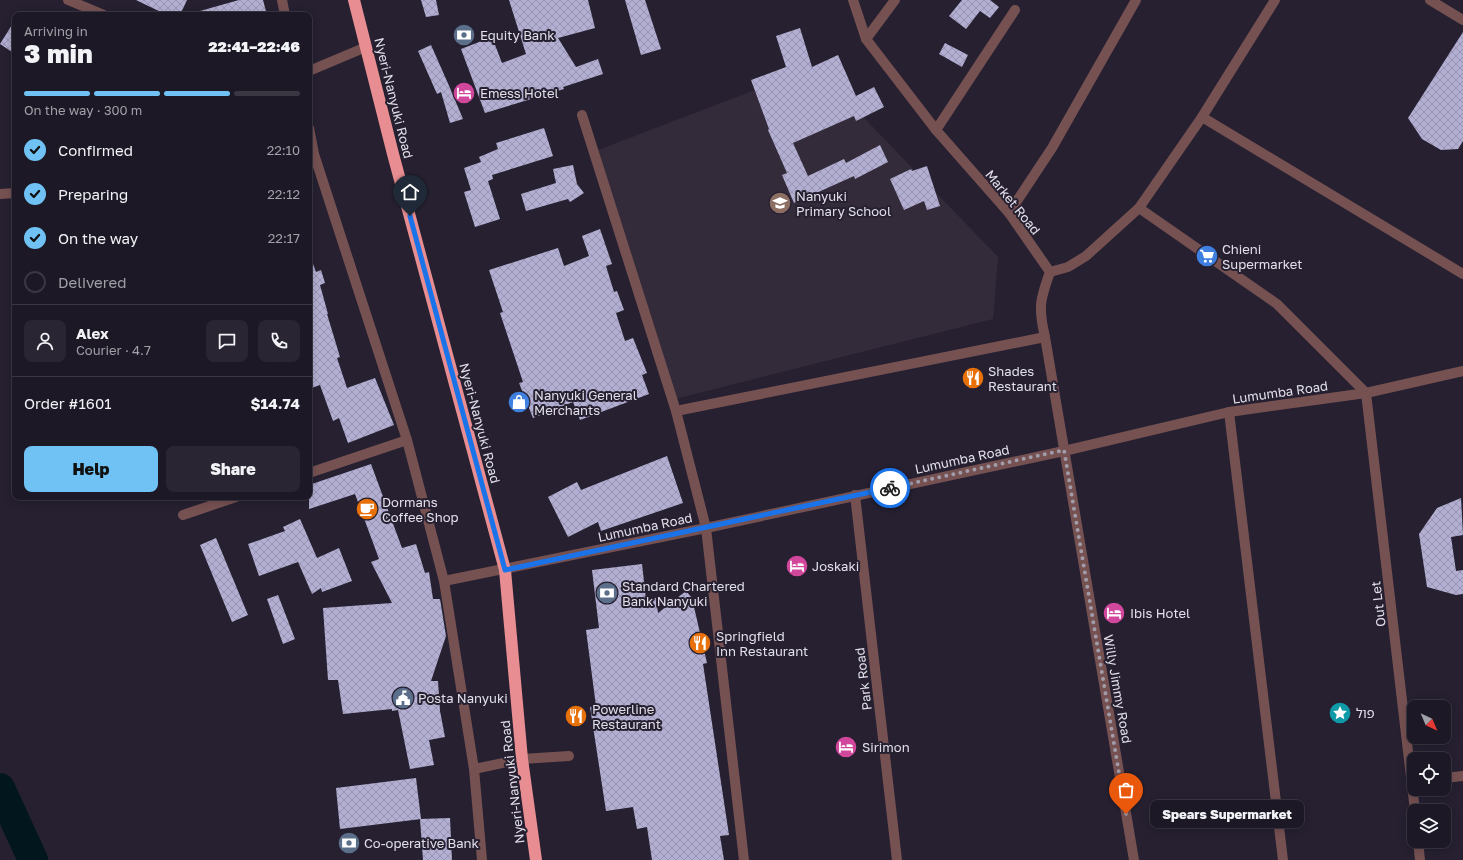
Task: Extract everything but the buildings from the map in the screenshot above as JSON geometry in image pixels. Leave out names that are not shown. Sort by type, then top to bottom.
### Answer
[{"type":"highway","name":"Nyeri-Nanyuki Road","points":[[354,0],[505,570],[522,759],[536,860]]},
{"type":"street","points":[[68,0],[97,12]]},
{"type":"street","points":[[282,0],[284,12]]},
{"type":"street","name":"Market Road","points":[[853,0],[866,39],[936,130],[1009,213],[1050,272]]},
{"type":"street","points":[[866,39],[895,0]]},
{"type":"street","points":[[1009,213],[1052,148],[1136,0]]},
{"type":"street","points":[[1064,450],[1040,314],[1043,293],[1050,272],[1068,267],[1086,256],[1139,208],[1202,117],[1275,0]]},
{"type":"street","points":[[1430,0],[1463,20]]},
{"type":"street","points":[[936,130],[1015,10]]},
{"type":"street","points":[[312,70],[366,47]]},
{"type":"street","points":[[582,115],[676,411],[706,528],[744,860]]},
{"type":"street","points":[[1202,117],[1463,274]]},
{"type":"street","points":[[312,154],[407,440],[444,581],[474,769],[482,860]]},
{"type":"street","points":[[0,194],[12,194]]},
{"type":"street","points":[[1139,208],[1277,304],[1366,393]]},
{"type":"street","points":[[676,411],[1045,337]]},
{"type":"street","name":"Lumumba Road","points":[[444,581],[505,570],[706,528],[1064,450],[1229,412],[1366,393],[1463,371]]},
{"type":"street","name":"Out Let","points":[[1366,393],[1409,752]]},
{"type":"street","points":[[1229,412],[1283,860]]},
{"type":"street","points":[[312,472],[407,440]]},
{"type":"street","name":"Willy Jimmy Road","points":[[1064,450],[1134,860]]},
{"type":"street","name":"Park Road","points":[[855,495],[897,860]]},
{"type":"street","points":[[182,515],[227,500]]},
{"type":"street","points":[[474,769],[522,759],[569,756]]},
{"type":"street","points":[[1451,777],[1463,776]]},
{"type":"street","points":[[1419,848],[1420,860]]},
{"type":"shaded area","name":"Nanyuki Primary School","points":[[815,67],[998,257],[993,319],[675,399],[598,150]]},
{"type":"waterway","points":[[0,788],[33,860]]},
{"type":"way so far","points":[[890,488],[1064,450],[1126,814]]},
{"type":"place","name":"Equity Bank","points":[[464,35]]},
{"type":"place","name":"Emess Hotel","points":[[464,93]]},
{"type":"place","name":"Nanyuki Primary School","points":[[780,203]]},
{"type":"place","name":"Chieni Supermarket","points":[[1207,256]]},
{"type":"place","name":"Shades Restaurant","points":[[973,378]]},
{"type":"place","name":"Nanyuki General Merchants","points":[[519,402]]},
{"type":"place","name":"Dormans Coffee Shop","points":[[367,509]]},
{"type":"place","name":"Joskaki","points":[[797,566]]},
{"type":"place","name":"Standard Chartered Bank Nanyuki","points":[[607,593]]},
{"type":"place","name":"Ibis Hotel","points":[[1114,613]]},
{"type":"place","name":"Springfield Inn Restaurant","points":[[700,643]]},
{"type":"place","name":"Posta Nanyuki","points":[[403,698]]},
{"type":"place","name":"פול","points":[[1340,713]]},
{"type":"place","name":"Powerline Restaurant","points":[[576,716]]},
{"type":"place","name":"Sirimon","points":[[846,747]]},
{"type":"place","name":"Spears Supermarket","points":[[1126,814]]},
{"type":"place","name":"Co-operative Bank","points":[[349,843]]},
{"type":"route","points":[[410,216],[505,570],[890,488]]}]
